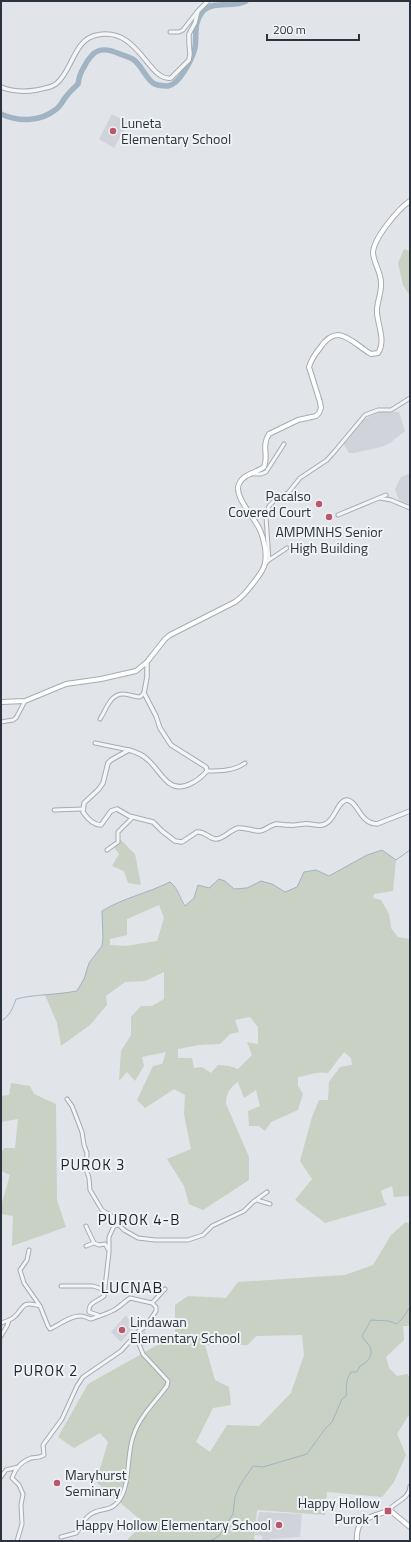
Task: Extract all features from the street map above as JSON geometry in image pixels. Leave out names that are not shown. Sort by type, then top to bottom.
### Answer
[{"type":"main road","points":[[1,702],[25,701],[66,684],[128,674],[136,671],[147,662],[170,635],[241,598],[257,579],[265,564],[265,548],[261,532],[238,493],[238,484],[241,480],[261,470],[266,464],[265,442],[269,434],[276,429],[298,420],[316,416],[320,413],[320,402],[309,367],[310,362],[324,341],[331,336],[342,335],[348,337],[371,354],[378,353],[381,349],[380,328],[377,313],[382,285],[381,276],[374,260],[374,247],[378,239],[401,208],[410,201]]},
{"type":"main road","points":[[357,1541],[357,1531],[364,1520],[388,1511],[392,1512],[410,1527]]},
{"type":"street","points":[[170,32],[179,32],[183,30],[208,1]]},
{"type":"street","points":[[1,88],[14,91],[31,91],[56,85],[86,40],[94,36],[108,34],[118,36],[131,44],[144,57],[154,71],[165,78],[171,78],[188,60],[190,54],[189,34],[195,23],[198,11]]},
{"type":"street","points":[[269,560],[266,517],[269,506],[276,499],[288,493],[300,478],[327,460],[365,415],[378,410],[391,410],[410,398]]},
{"type":"street","points":[[251,474],[266,472],[284,444]]},
{"type":"street","points":[[338,515],[386,495]]},
{"type":"street","points":[[380,498],[391,500],[410,508]]},
{"type":"street","points":[[265,564],[286,548]]},
{"type":"street","points":[[100,719],[110,700],[116,696],[124,694],[140,697],[144,693],[147,677],[147,662]]},
{"type":"street","points":[[144,693],[156,716],[160,728],[171,745],[206,767],[207,771]]},
{"type":"street","points":[[1,722],[14,720],[25,701]]},
{"type":"street","points":[[95,743],[129,750],[146,758],[168,782],[175,786],[189,785],[207,771],[224,771],[239,767],[245,763]]},
{"type":"street","points":[[129,750],[108,763],[103,783],[99,789],[84,803],[83,809],[88,819],[99,825],[103,823],[111,811],[117,810],[133,817],[153,822],[162,832],[175,841],[182,842],[197,832],[203,833],[212,839],[217,839],[238,828],[259,831],[277,824],[288,825],[305,823],[321,825],[330,821],[340,804],[347,800],[351,801],[364,818],[377,824],[410,811]]},
{"type":"street","points":[[54,810],[83,809]]},
{"type":"street","points":[[107,850],[118,842],[118,832],[133,817]]},
{"type":"street","points":[[66,1099],[72,1106],[82,1132],[87,1153],[86,1169],[89,1178],[90,1190],[102,1210],[113,1217],[114,1226],[109,1237],[109,1252],[104,1296],[90,1304],[88,1308],[89,1312],[100,1315]]},
{"type":"street","points":[[114,1226],[119,1225],[124,1230],[138,1238],[155,1240],[188,1240],[202,1235],[212,1226],[244,1211],[267,1192]]},
{"type":"street","points":[[256,1200],[270,1204]]},
{"type":"street","points":[[86,1226],[94,1243]]},
{"type":"street","points":[[86,1246],[94,1243],[105,1244],[109,1252]]},
{"type":"street","points":[[1,1477],[6,1470],[18,1467],[29,1459],[42,1457],[44,1455],[43,1445],[62,1419],[77,1386],[83,1377],[112,1358],[146,1326],[156,1311],[156,1307],[152,1303],[130,1298],[114,1310],[91,1319],[81,1316],[72,1317],[52,1329],[48,1326],[40,1306],[24,1283],[20,1270],[27,1260],[29,1250]]},
{"type":"street","points":[[61,1286],[93,1286],[104,1290]]},
{"type":"street","points":[[152,1303],[165,1289]]},
{"type":"street","points":[[1,1323],[14,1317],[20,1308],[25,1305],[32,1303],[40,1306]]},
{"type":"street","points":[[1,1336],[8,1326],[9,1320]]},
{"type":"street","points":[[61,1537],[76,1533],[87,1517],[96,1511],[110,1509],[120,1499],[124,1490],[134,1433],[138,1424],[167,1386],[168,1381],[143,1354],[140,1344],[133,1339]]},
{"type":"street","points":[[16,1541],[22,1524],[21,1505],[23,1494],[19,1486],[12,1478],[18,1467]]},
{"type":"street","points":[[388,1511],[404,1498],[409,1492],[410,1486]]},
{"type":"shaded area","name":"Luneta Elementary School","points":[[112,114],[128,123],[114,148],[99,139]]},
{"type":"shaded area","points":[[381,412],[399,412],[405,431],[390,443],[381,447],[349,453],[343,443],[362,421]]},
{"type":"shaded area","points":[[410,473],[410,508],[399,500],[395,489],[401,477]]},
{"type":"shaded area","name":"Lindawan Elementary School","points":[[126,1315],[134,1327],[121,1342],[111,1332]]},
{"type":"shaded area","points":[[144,1329],[150,1344],[143,1346],[141,1343],[137,1342],[136,1336]]},
{"type":"shaded area","name":"Happy Hollow Elementary School","points":[[259,1512],[302,1514],[300,1537],[262,1541],[262,1536],[255,1535]]},
{"type":"green space","points":[[404,249],[410,251],[410,296],[403,285],[398,263]]},
{"type":"green space","points":[[121,840],[135,854],[141,885],[128,883],[124,871],[112,866],[119,854],[114,847]]},
{"type":"green space","points":[[382,850],[396,860],[393,891],[374,894],[373,898],[381,900],[389,914],[391,928],[398,937],[410,939],[410,1196],[394,1197],[392,1186],[381,1191],[387,1205],[325,1223],[295,1200],[312,1179],[300,1161],[312,1117],[319,1100],[328,1100],[329,1082],[340,1067],[352,1065],[351,1058],[344,1052],[328,1073],[317,1073],[298,1077],[298,1086],[303,1094],[298,1110],[271,1122],[265,1131],[259,1126],[249,1126],[248,1111],[260,1106],[256,1090],[244,1098],[238,1082],[232,1087],[227,1094],[226,1104],[249,1157],[249,1180],[203,1210],[189,1204],[184,1186],[167,1159],[191,1149],[184,1114],[185,1095],[174,1089],[145,1108],[137,1100],[153,1066],[162,1064],[166,1052],[142,1057],[144,1066],[135,1081],[127,1072],[119,1081],[121,1051],[131,1035],[131,1017],[141,1006],[152,1006],[164,999],[164,972],[145,981],[125,982],[106,996],[107,1005],[90,1025],[61,1046],[57,1023],[45,995],[77,991],[84,979],[89,963],[102,946],[102,911],[110,906],[170,882],[175,887],[185,906],[194,898],[198,885],[209,888],[219,879],[225,881],[234,889],[247,888],[261,881],[272,884],[285,892],[297,887],[304,872],[316,870],[329,876],[367,855]],"holes":[[[159,905],[164,918],[157,941],[126,946],[110,945],[110,939],[127,935],[127,919]],[[250,1017],[258,1027],[258,1044],[247,1042],[252,1055],[238,1069],[218,1065],[211,1073],[202,1067],[194,1068],[192,1058],[178,1058],[178,1049],[199,1045],[220,1044],[230,1034],[239,1032],[235,1020]]]},
{"type":"green space","points":[[11,1083],[30,1086],[34,1094],[56,1104],[57,1200],[66,1227],[12,1246],[13,1216],[1,1214],[1,1206],[10,1175],[1,1171],[1,1154],[4,1148],[15,1148],[18,1119],[1,1122],[1,1096],[9,1095]]},
{"type":"green space","points":[[406,1222],[410,1224],[410,1326],[403,1326],[404,1340],[386,1357],[389,1368],[397,1376],[407,1374],[410,1377],[410,1413],[397,1434],[406,1455],[394,1482],[382,1497],[327,1492],[325,1515],[257,1510],[254,1541],[126,1541],[144,1523],[96,1482],[108,1442],[100,1433],[74,1448],[58,1437],[88,1384],[175,1335],[175,1305],[188,1296],[226,1298],[238,1282],[345,1275],[373,1265],[391,1235]],"holes":[[[302,1335],[304,1355],[291,1393],[259,1426],[227,1425],[210,1452],[196,1442],[213,1408],[231,1405],[229,1387],[215,1380],[205,1345],[248,1345],[256,1336]]]},
{"type":"waterway","points":[[1,114],[8,117],[29,120],[49,114],[58,107],[78,84],[79,77],[91,56],[103,50],[108,50],[129,57],[137,62],[150,81],[160,86],[168,86],[177,81],[191,58],[195,48],[198,20],[203,11],[213,6],[235,4],[246,1]]},
{"type":"waterway","points":[[1,1021],[9,1014],[16,999],[77,991],[84,979],[89,963],[102,946],[102,911],[110,906],[170,882],[177,890],[185,906],[194,898],[198,885],[209,888],[219,879],[225,881],[234,889],[247,888],[261,881],[272,884],[285,892],[297,887],[304,872],[316,870],[329,876],[367,855],[382,850],[396,860],[410,850]]},
{"type":"waterway","points":[[210,1541],[219,1536],[233,1514],[235,1497],[240,1485],[253,1466],[263,1467],[307,1454],[325,1429],[332,1422],[342,1399],[346,1396],[349,1375],[351,1372],[357,1372],[360,1366],[365,1363],[370,1356],[370,1347],[362,1336],[371,1320],[389,1321],[397,1324],[410,1307]]},
{"type":"place","name":"Luneta Elementary School","points":[[113,131]]},
{"type":"place","name":"Pacalso Covered Court","points":[[319,504]]},
{"type":"place","name":"AMPMNHS Senior High Building","points":[[329,517]]},
{"type":"place","name":"Lindawan Elementary School","points":[[122,1330]]},
{"type":"place","name":"Maryhurst Seminary","points":[[57,1483]]},
{"type":"place","name":"Happy Hollow Purok 1","points":[[388,1511]]},
{"type":"place","name":"Happy Hollow Elementary School","points":[[279,1525]]},
{"type":"district","name":"PUROK 3","points":[[93,1165]]},
{"type":"district","name":"PUROK 4-B","points":[[139,1220]]},
{"type":"district","name":"LUCNAB","points":[[132,1287]]},
{"type":"district","name":"PUROK 2","points":[[46,1371]]}]
